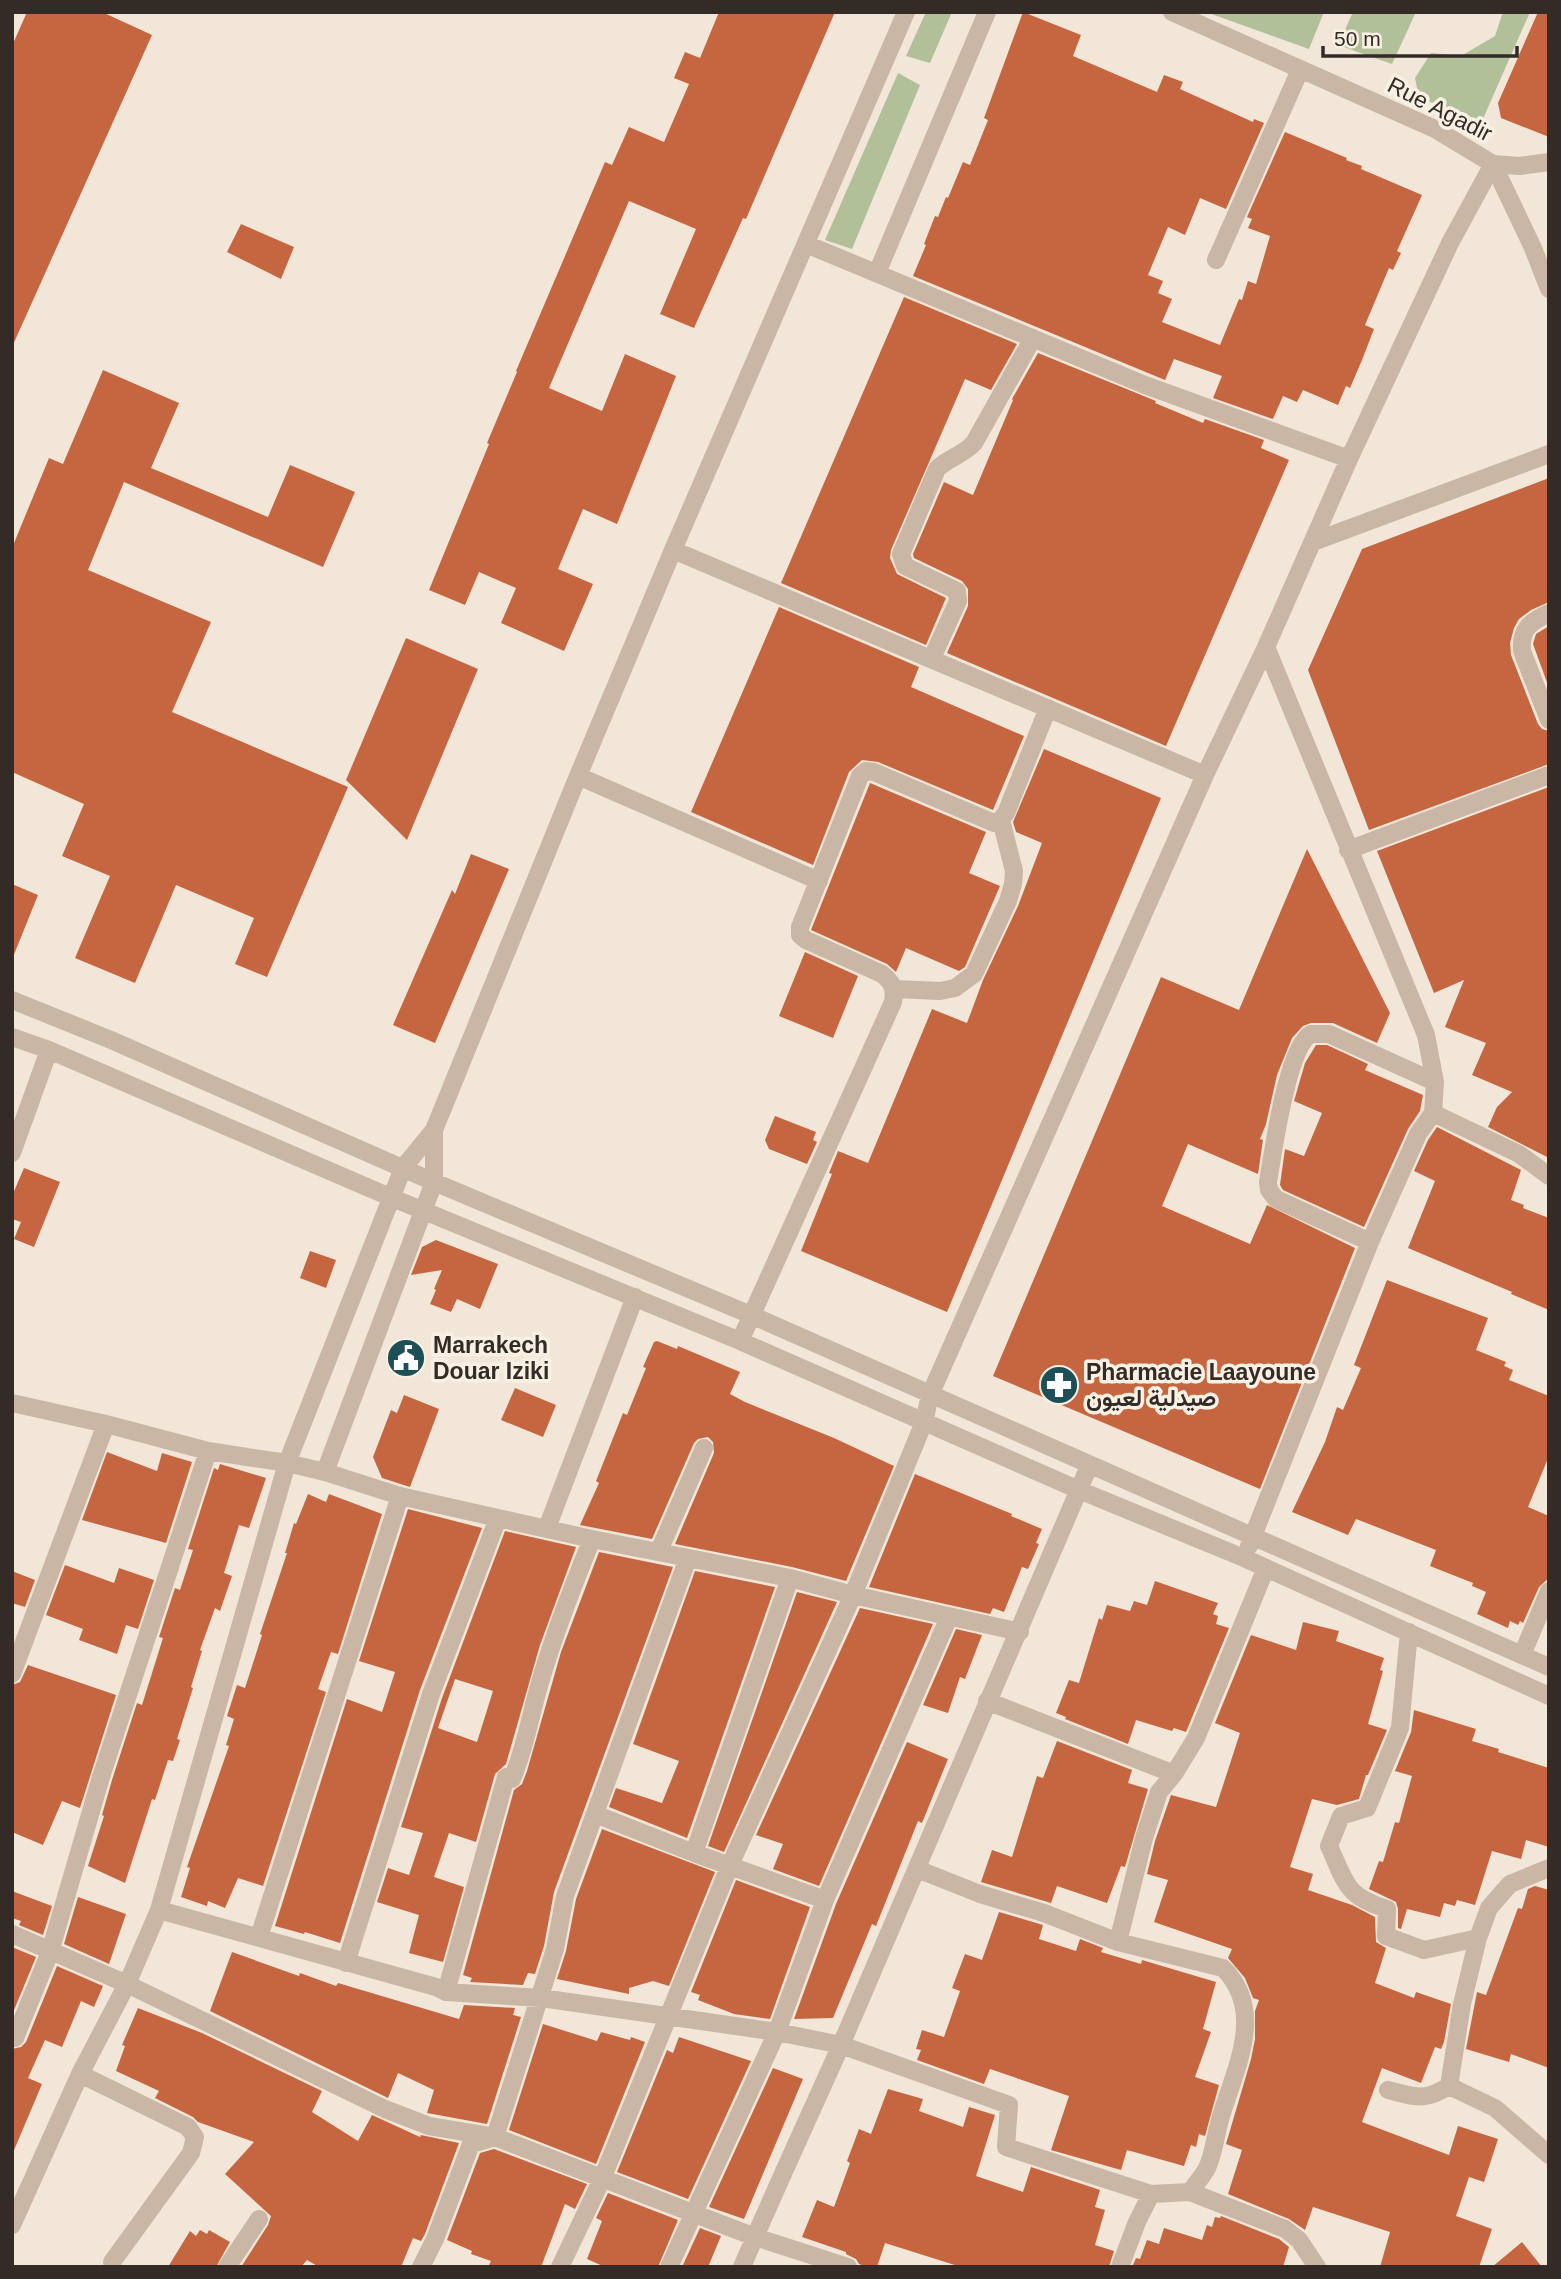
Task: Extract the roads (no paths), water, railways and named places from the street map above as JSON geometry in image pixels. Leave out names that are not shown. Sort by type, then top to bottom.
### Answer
[{"type":"street","points":[[12,2225],[80,2074],[127,1984],[159,1910],[288,1463],[390,1197],[402,1168],[435,1130],[673,550],[906,12]]},
{"type":"street","points":[[877,273],[987,12]]},
{"type":"street","name":"Rue Agadir","points":[[1172,12],[1435,130],[1493,164]]},
{"type":"street","points":[[1216,260],[1300,70]]},
{"type":"street","points":[[1493,164],[1520,166],[1549,162]]},
{"type":"street","points":[[1493,164],[1541,245],[1549,289]]},
{"type":"street","points":[[560,2267],[602,2179],[730,1865],[853,1595],[924,1422],[930,1395],[1205,775],[1266,648],[1349,459],[1450,243],[1493,164]]},
{"type":"street","points":[[806,244],[1145,385],[1349,459]]},
{"type":"street","points":[[932,659],[957,601],[957,591],[905,566],[901,554],[937,469],[945,461],[966,452],[974,443],[1033,338]]},
{"type":"street","points":[[1313,542],[1549,454]]},
{"type":"street","points":[[673,550],[1205,775]]},
{"type":"street","points":[[1549,613],[1524,629],[1521,640],[1522,651],[1549,720]]},
{"type":"street","points":[[1244,1558],[1370,1242],[1418,1134],[1433,1113],[1435,1082],[1426,1035],[1266,648]]},
{"type":"street","points":[[895,989],[940,991],[955,988],[974,974],[1008,901],[1013,884],[1014,871],[1001,820],[1048,708]]},
{"type":"street","points":[[740,1341],[893,1002],[895,989],[891,981],[882,974],[800,935],[800,927],[860,776],[866,771],[874,772],[994,823],[1001,820]]},
{"type":"street","points":[[1348,850],[1549,775]]},
{"type":"street","points":[[578,776],[819,881]]},
{"type":"street","points":[[12,1000],[751,1315],[1549,1667]]},
{"type":"street","points":[[1370,1242],[1276,1199],[1269,1190],[1268,1182],[1285,1092],[1302,1042],[1311,1034],[1329,1034],[1435,1082]]},
{"type":"street","points":[[12,1037],[49,1050],[390,1197],[740,1341],[1079,1490],[1244,1558],[1549,1696]]},
{"type":"street","points":[[15,1141],[49,1050]]},
{"type":"street","points":[[1433,1113],[1520,1154],[1549,1176]]},
{"type":"street","points":[[325,1472],[434,1182],[435,1130]]},
{"type":"street","points":[[547,1528],[635,1297]]},
{"type":"street","points":[[12,1404],[106,1424],[208,1451],[288,1463],[400,1496],[592,1539],[790,1578],[853,1595],[1020,1632]]},
{"type":"street","points":[[12,1674],[106,1424]]},
{"type":"street","points":[[659,1551],[704,1448]]},
{"type":"street","points":[[15,2038],[18,2012],[50,1952],[101,1777],[208,1451]]},
{"type":"street","points":[[742,2267],[841,2045],[987,1701],[1020,1632],[1089,1466]]},
{"type":"street","points":[[259,1937],[400,1496]]},
{"type":"street","points":[[346,1963],[431,1694],[498,1518]]},
{"type":"street","points":[[446,1992],[506,1777],[512,1779],[520,1761],[539,1685],[563,1609],[592,1539]]},
{"type":"street","points":[[495,2137],[541,1998],[555,1949],[565,1896],[688,1558]]},
{"type":"street","points":[[1118,1942],[1159,1792],[1174,1774],[1196,1738],[1266,1568]]},
{"type":"street","points":[[694,1853],[790,1578]]},
{"type":"street","points":[[1522,1655],[1549,1591]]},
{"type":"street","points":[[669,2267],[777,2032],[825,1900],[949,1617]]},
{"type":"street","points":[[1409,1632],[1400,1728],[1396,1739],[1367,1808],[1341,1816],[1329,1846],[1348,1886],[1362,1901],[1387,1909],[1386,1936],[1423,1950],[1478,1938]]},
{"type":"street","points":[[987,1701],[1174,1774]]},
{"type":"street","points":[[594,1814],[825,1900]]},
{"type":"street","points":[[1388,2090],[1418,2098],[1433,2096],[1448,2086],[1462,2004],[1478,1938],[1489,1908],[1510,1884],[1549,1868]]},
{"type":"street","points":[[917,1869],[1118,1942],[1223,1968],[1234,1980],[1244,2006],[1243,2050],[1207,2168],[1190,2192]]},
{"type":"street","points":[[159,1910],[446,1992],[541,1998],[777,2032],[841,2045],[1009,2105],[1006,2147],[1151,2194],[1190,2192],[1285,2229],[1299,2240],[1317,2267]]},
{"type":"street","points":[[12,1934],[127,1984],[385,2109],[429,2126],[495,2137],[755,2237],[848,2267]]},
{"type":"street","points":[[80,2074],[188,2127],[195,2137],[191,2153],[112,2262]]},
{"type":"street","points":[[1448,2086],[1495,2108],[1549,2155]]},
{"type":"street","points":[[421,2267],[435,2239],[471,2144],[495,2137]]},
{"type":"street","points":[[1120,2267],[1151,2194]]},
{"type":"street","points":[[227,2267],[259,2220]]},
{"type":"place","name":"Marrakech Douar Iziki","points":[[406,1358]]},
{"type":"place","name":"Pharmacie Laayoune صيدلية لعيون","points":[[1059,1385]]}]
